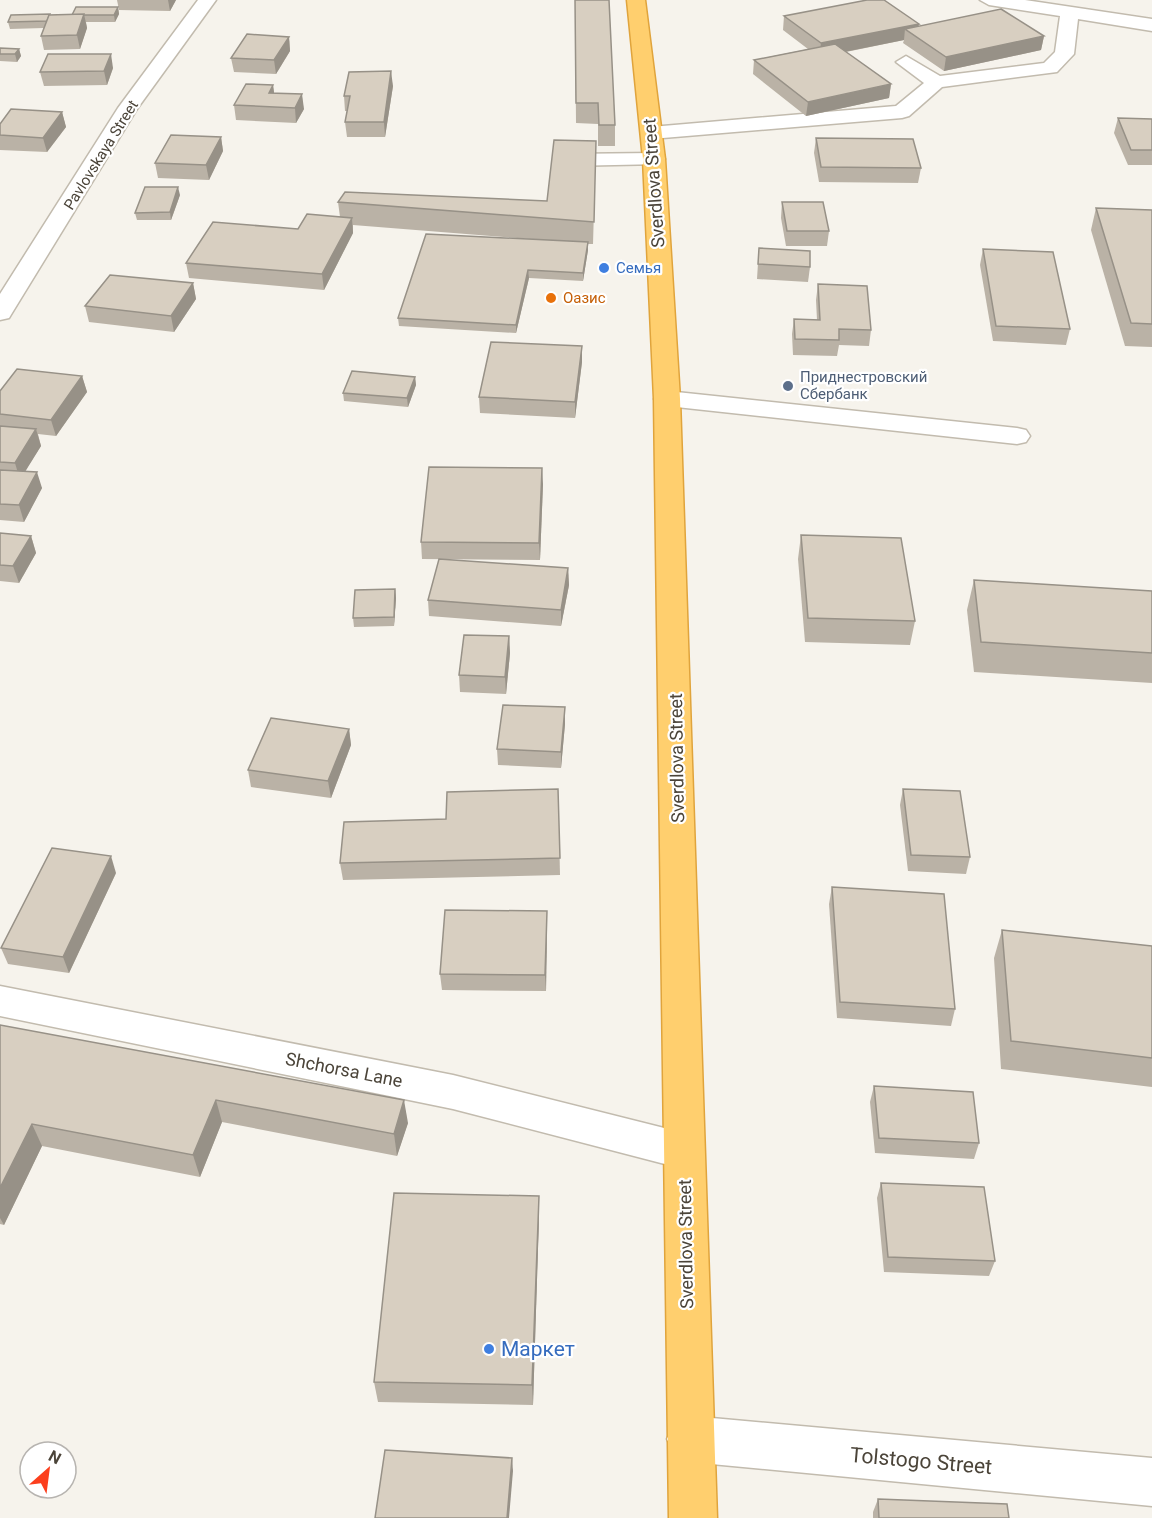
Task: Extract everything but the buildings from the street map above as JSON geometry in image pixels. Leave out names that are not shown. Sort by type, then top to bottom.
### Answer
[{"type":"highway","name":"Sverdlova Street","points":[[636,0],[652,146],[668,399],[693,1518]]},
{"type":"street","name":"Pavlovskaya Street","points":[[0,313],[128,108],[207,0]]},
{"type":"street","points":[[989,0],[1152,25]]},
{"type":"street","points":[[567,160],[652,146],[902,112],[936,82],[1050,68],[1064,54],[1071,13]]},
{"type":"street","points":[[906,62],[936,82]]},
{"type":"street","points":[[668,399],[1017,436]]},
{"type":"street","name":"Shchorsa Lane","points":[[0,1001],[453,1092],[684,1151]]},
{"type":"street","name":"Tolstogo Street","points":[[690,1439],[1152,1482]]},
{"type":"place","name":"Семья","points":[[604,268]]},
{"type":"place","name":"Оазис","points":[[551,298]]},
{"type":"place","name":"Приднестровский Сбербанк","points":[[788,386]]},
{"type":"place","name":"Маркет","points":[[489,1349]]}]
